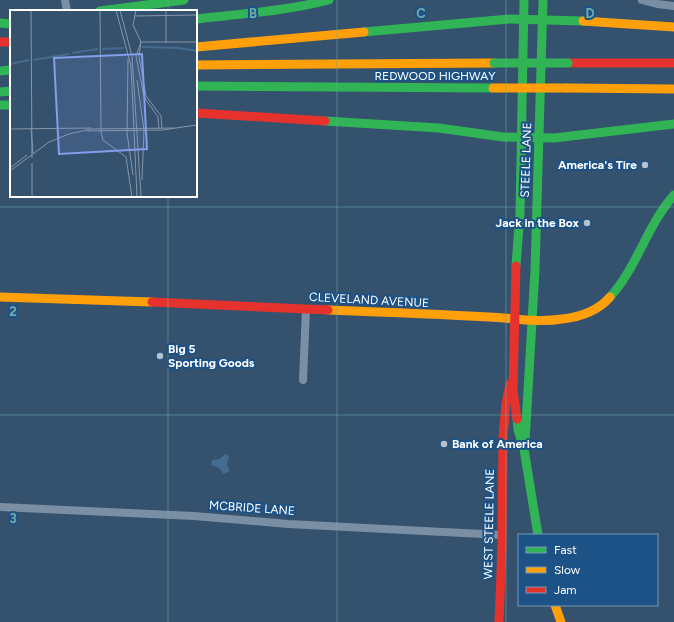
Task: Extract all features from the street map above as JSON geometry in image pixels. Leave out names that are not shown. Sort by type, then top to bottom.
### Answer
[{"type":"main road","points":[[108,10],[184,0]]},
{"type":"main road","points":[[197,19],[306,6],[329,0]]},
{"type":"main road","name":"STEELE LANE","points":[[524,0],[520,136],[520,213],[516,271],[513,390],[518,430],[524,448]]},
{"type":"main road","name":"STEELE LANE","points":[[524,448],[532,321],[540,136],[543,0]]},
{"type":"main road","points":[[197,47],[509,19],[603,21],[674,28]]},
{"type":"main road","points":[[0,23],[10,24]]},
{"type":"main road","name":"REDWOOD HIGHWAY","points":[[197,65],[674,63]]},
{"type":"main road","points":[[0,71],[10,70]]},
{"type":"main road","name":"REDWOOD HIGHWAY","points":[[197,86],[674,89]]},
{"type":"main road","points":[[0,92],[10,91]]},
{"type":"main road","points":[[197,113],[439,128],[503,136],[540,136],[554,138],[674,124]]},
{"type":"main road","name":"CLEVELAND AVENUE","points":[[0,297],[160,302],[306,310],[515,318],[532,321],[562,320],[596,310],[614,294],[634,265],[653,225],[669,200],[674,195]]},
{"type":"main road","name":"WEST STEELE LANE","points":[[499,622],[502,535],[501,468],[504,408],[509,386],[514,379]]},
{"type":"main road","points":[[524,448],[538,534]]},
{"type":"main road","points":[[555,606],[561,622]]},
{"type":"street","points":[[65,0],[67,10]]},
{"type":"street","points":[[642,0],[674,6]]},
{"type":"street","points":[[303,380],[306,310]]},
{"type":"street","name":"MCBRIDE LANE","points":[[0,507],[194,516],[288,524],[502,535]]},
{"type":"water","points":[[225,454],[229,456],[227,464],[230,471],[223,474],[219,468],[211,465],[212,460],[219,459]]},
{"type":"traffic: fast","points":[[108,10],[184,0]]},
{"type":"traffic: fast","points":[[197,19],[280,10],[329,0]]},
{"type":"traffic: fast","points":[[516,266],[520,213],[524,0]]},
{"type":"traffic: fast","points":[[525,442],[535,270],[543,0]]},
{"type":"traffic: fast","points":[[364,32],[509,19],[583,21]]},
{"type":"traffic: fast","points":[[0,23],[10,24]]},
{"type":"traffic: fast","points":[[494,63],[568,63]]},
{"type":"traffic: fast","points":[[0,71],[10,70]]},
{"type":"traffic: fast","points":[[197,86],[493,88]]},
{"type":"traffic: fast","points":[[0,92],[10,91]]},
{"type":"traffic: fast","points":[[0,105],[10,105]]},
{"type":"traffic: fast","points":[[325,121],[439,128],[503,137],[554,138],[674,124]]},
{"type":"traffic: fast","points":[[610,297],[620,285],[657,219],[674,195]]},
{"type":"traffic: fast","points":[[517,419],[518,430],[524,449],[538,534]]},
{"type":"traffic: slow","points":[[583,21],[674,27]]},
{"type":"traffic: slow","points":[[197,47],[364,32]]},
{"type":"traffic: slow","points":[[197,65],[494,63]]},
{"type":"traffic: slow","points":[[493,88],[567,88]]},
{"type":"traffic: slow","points":[[567,88],[674,89]]},
{"type":"traffic: slow","points":[[0,297],[152,302]]},
{"type":"traffic: slow","points":[[328,310],[553,320],[575,317],[588,313],[600,306],[610,297]]},
{"type":"traffic: slow","points":[[555,606],[561,622]]},
{"type":"traffic: jam","points":[[0,42],[10,42]]},
{"type":"traffic: jam","points":[[568,63],[674,63]]},
{"type":"traffic: jam","points":[[197,113],[325,121]]},
{"type":"traffic: jam","points":[[516,266],[513,390],[517,419]]},
{"type":"traffic: jam","points":[[152,302],[328,310]]},
{"type":"traffic: jam","points":[[499,622],[502,548],[503,437],[506,403],[510,384]]},
{"type":"place","name":"America's Tire","points":[[645,165]]},
{"type":"place","name":"Jack in the Box","points":[[587,223]]},
{"type":"place","name":"Big 5 Sporting Goods","points":[[160,356]]},
{"type":"place","name":"Bank of America","points":[[444,444]]}]
